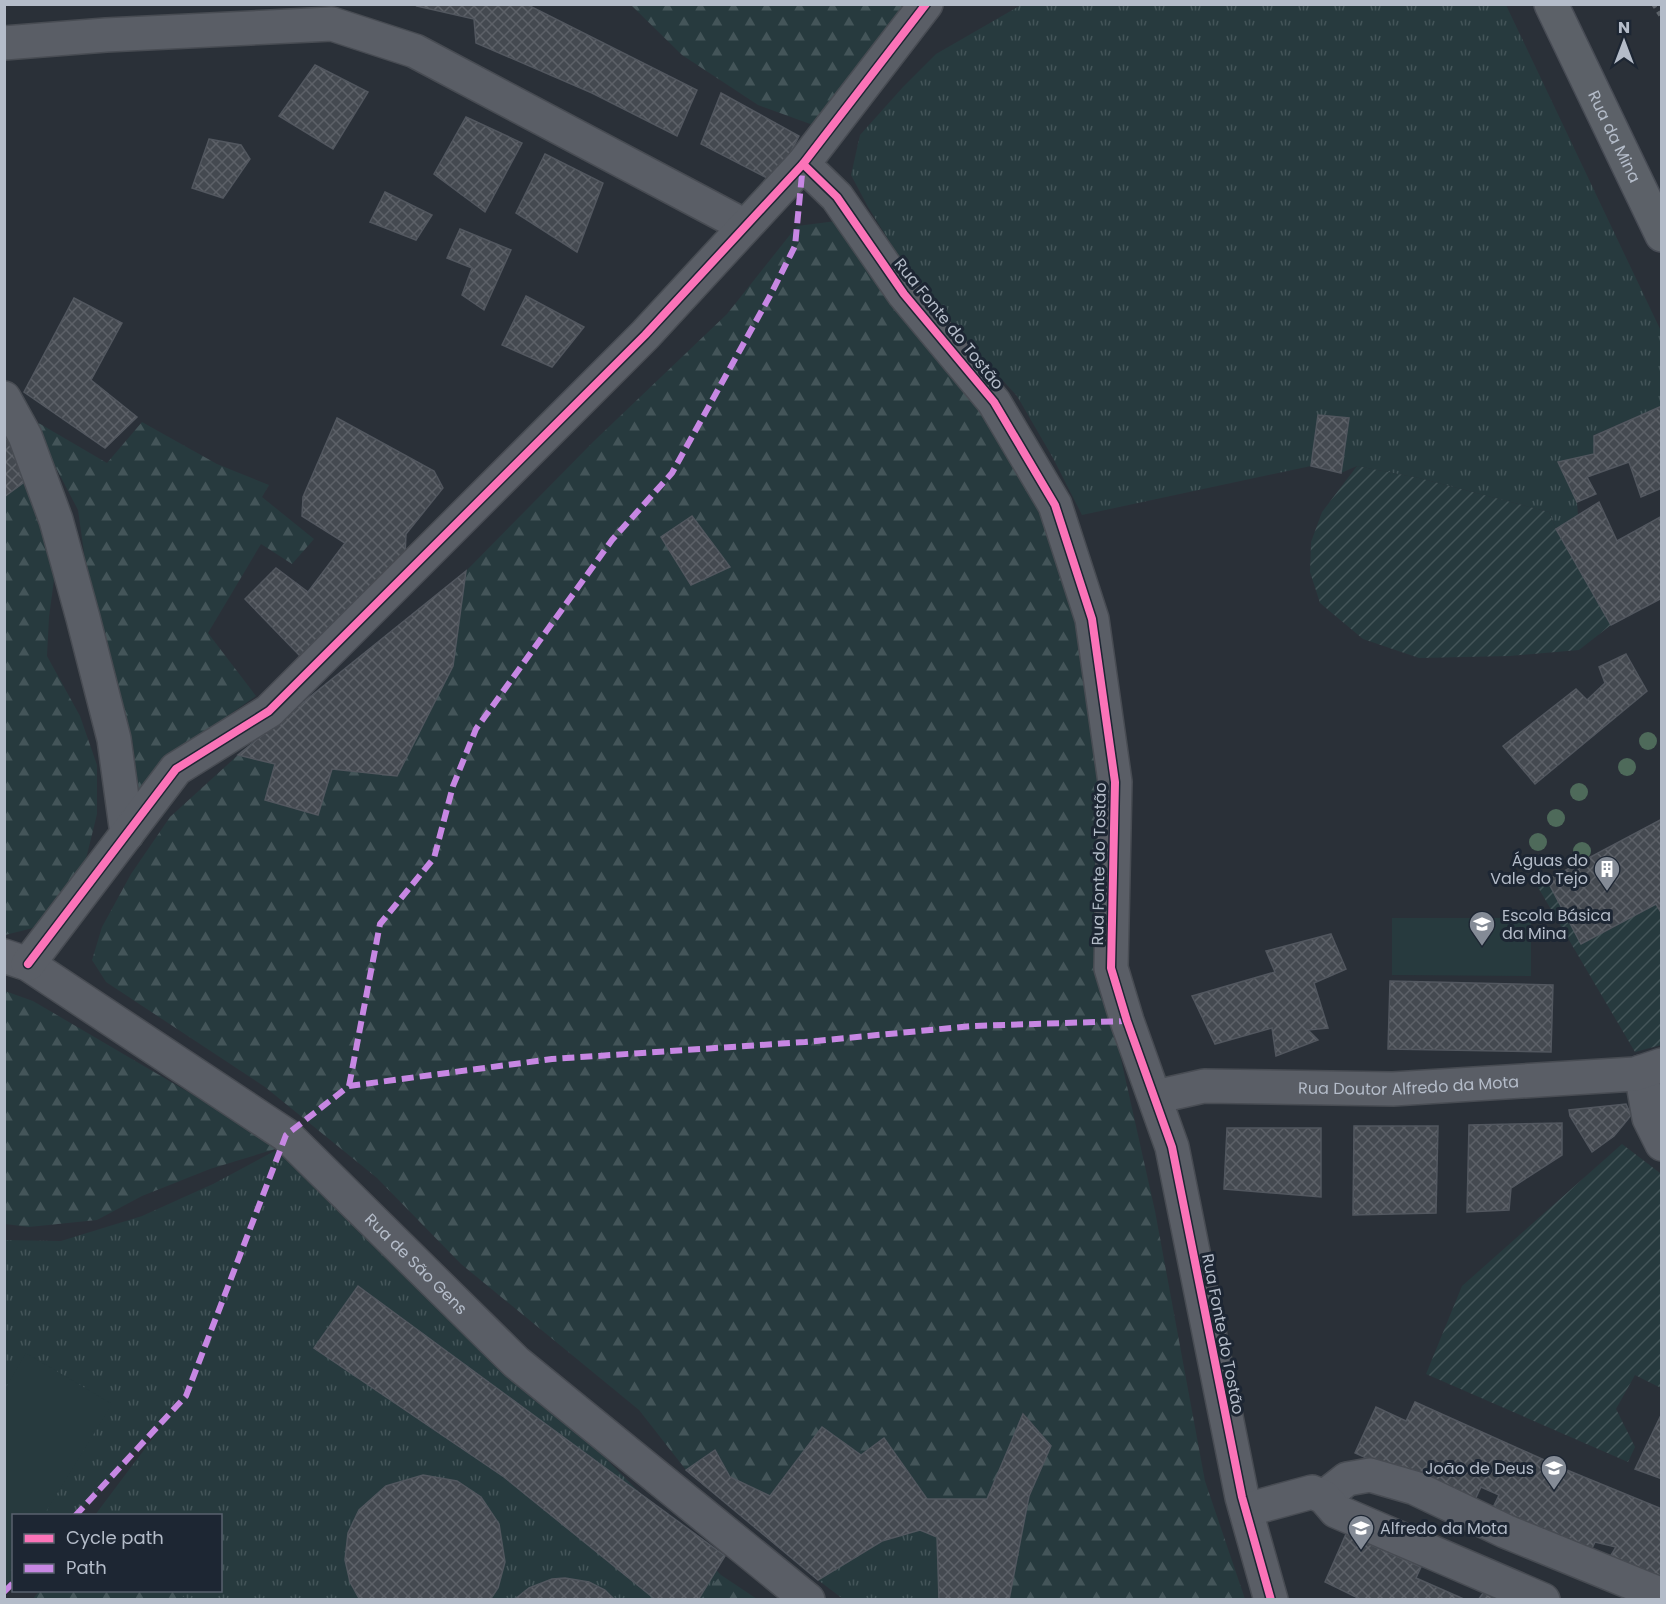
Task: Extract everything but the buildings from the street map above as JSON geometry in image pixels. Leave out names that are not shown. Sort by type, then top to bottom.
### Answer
[{"type":"main road","name":"Rua da Mina","points":[[1551,4],[1657,216]]},
{"type":"street","points":[[16,960],[127,834],[176,769],[269,711],[645,335],[803,164],[926,4]]},
{"type":"street","points":[[4,43],[106,35],[332,24],[414,51],[745,226]]},
{"type":"street","name":"Rua Fonte do Tostão","points":[[803,164],[837,197],[904,294],[994,402],[1055,505],[1092,619],[1115,782],[1111,968],[1127,1021],[1172,1147],[1246,1510],[1271,1599]]},
{"type":"street","points":[[4,398],[25,436],[56,520],[114,739],[127,834]]},
{"type":"street","name":"Rua de São Gens","points":[[16,960],[286,1135],[516,1362],[808,1599]]},
{"type":"street","points":[[1651,1068],[1649,1118],[1662,1144]]},
{"type":"street","name":"Rua Doutor Alfredo da Mota","points":[[1155,1097],[1204,1086],[1393,1089],[1635,1074],[1651,1068]]},
{"type":"street","points":[[1324,1497],[1347,1479],[1370,1475],[1415,1488],[1505,1531],[1662,1594]]},
{"type":"street","points":[[1246,1510],[1312,1492],[1324,1497],[1336,1512],[1543,1599]]},
{"type":"path","points":[[1653,4],[1662,18]]},
{"type":"green space","points":[[631,5],[911,5],[813,125],[758,105],[682,55]]},
{"type":"green space","points":[[1021,5],[1506,5],[1661,331],[1661,406],[1594,435],[1594,454],[1558,462],[1577,502],[1578,515],[1556,529],[1549,512],[1419,478],[1357,466],[1341,473],[1349,419],[1318,415],[1311,466],[1082,515],[1053,458],[1017,396],[928,303],[868,207],[851,175],[860,135],[936,54]]},
{"type":"green space","points":[[852,219],[994,402],[1092,619],[1110,1010],[1155,1211],[1205,1481],[1245,1599],[1009,1599],[1029,1496],[1051,1446],[1024,1414],[987,1499],[927,1499],[884,1438],[861,1455],[822,1427],[770,1496],[730,1477],[715,1450],[686,1470],[639,1410],[461,1264],[377,1178],[265,1087],[106,982],[92,960],[102,927],[131,874],[170,817],[238,755],[275,764],[265,800],[318,815],[332,769],[397,776],[453,666],[466,571],[594,441],[727,314],[797,226]]},
{"type":"green space","points":[[30,418],[107,463],[142,422],[217,464],[269,485],[262,497],[314,539],[292,564],[261,544],[208,633],[256,696],[169,757],[139,796],[133,744],[88,581],[78,510]]},
{"type":"green space","points":[[1357,466],[1419,478],[1549,512],[1556,529],[1611,625],[1579,650],[1510,656],[1419,658],[1363,639],[1320,603],[1310,572],[1311,542],[1322,512]]},
{"type":"green space","points":[[31,477],[56,565],[49,617],[47,656],[80,716],[97,765],[97,814],[85,863],[62,895],[33,928],[5,935],[4,497]]},
{"type":"green space","points":[[1547,880],[1581,944],[1656,904],[1662,914],[1661,1045],[1635,1052],[1536,884]]},
{"type":"green space","points":[[1392,918],[1531,918],[1531,976],[1392,975]]},
{"type":"green space","points":[[5,991],[33,1001],[282,1147],[210,1169],[142,1196],[97,1220],[29,1227],[5,1224]]},
{"type":"green space","points":[[286,1135],[721,1575],[702,1600],[188,1599],[172,1592],[222,1592],[222,1514],[96,1514],[180,1402],[76,1514],[12,1514],[12,1583],[5,1592],[5,1240],[61,1241],[142,1216],[213,1184],[282,1147]]},
{"type":"green space","points":[[1622,1144],[1662,1176],[1661,1388],[1635,1375],[1616,1409],[1635,1447],[1628,1462],[1426,1374],[1462,1286]]},
{"type":"green space","points":[[26,1353],[112,1404],[45,1514],[12,1514],[12,1569],[5,1580],[5,1389]]},
{"type":"green space","points":[[920,1530],[937,1537],[939,1599],[843,1599],[818,1580],[882,1541]]},
{"type":"green space","points":[[721,1575],[757,1599],[701,1599]]},
{"type":"green space","points":[[38,1592],[172,1592],[188,1599],[33,1599]]},
{"type":"marked path","points":[[349,1086],[380,924],[434,858],[453,786],[476,729],[612,540],[672,473],[795,246],[803,164]]},
{"type":"marked path","points":[[77,1514],[186,1396],[286,1135],[349,1086],[552,1059],[805,1042],[972,1026],[1127,1021]]},
{"type":"marked path","points":[[4,1592],[12,1584]]},
{"type":"cycle path","points":[[28,964],[176,769],[269,711],[645,335],[803,164],[926,4]]},
{"type":"cycle path","points":[[803,164],[837,197],[904,294],[994,402],[1055,505],[1092,619],[1115,782],[1111,968],[1127,1021],[1172,1147],[1242,1497],[1271,1600]]},
{"type":"place","name":"Águas do Vale do Tejo","points":[[1607,892]]},
{"type":"place","name":"Escola Básica da Mina","points":[[1482,947]]},
{"type":"place","name":"João de Deus","points":[[1554,1491]]},
{"type":"place","name":"Alfredo da Mota","points":[[1361,1551]]}]
